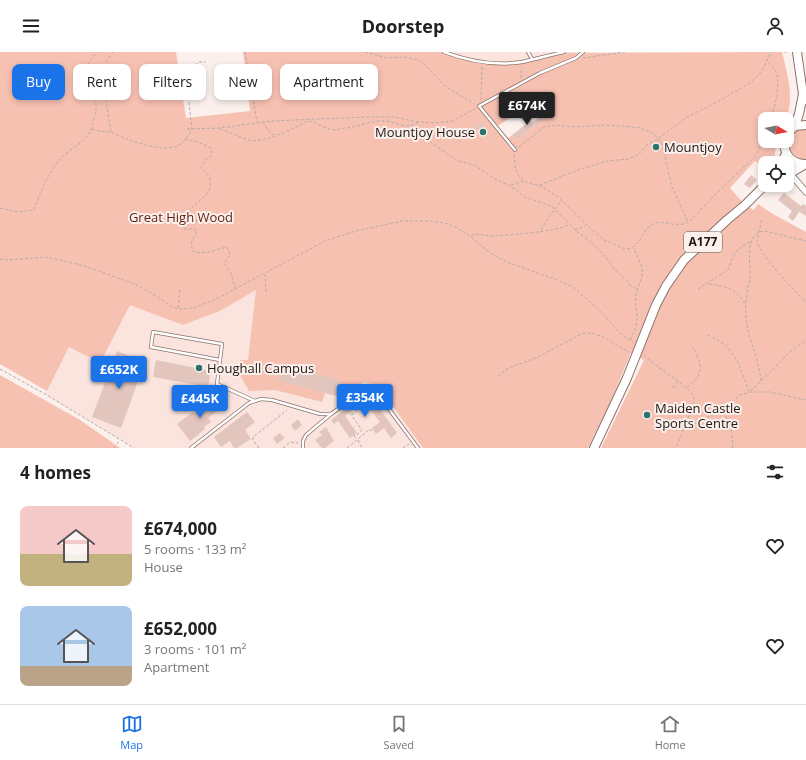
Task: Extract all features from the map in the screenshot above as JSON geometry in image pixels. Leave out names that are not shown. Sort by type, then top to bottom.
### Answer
[{"type":"main road","points":[[797,52],[805,97],[795,126],[806,125]]},
{"type":"main road","points":[[794,162],[806,164]]},
{"type":"main road","points":[[794,170],[806,164]]},
{"type":"main road","name":"A177","points":[[594,448],[627,378],[656,305],[666,286],[684,260],[758,192]]},
{"type":"street","points":[[794,179],[806,192]]},
{"type":"lane","points":[[444,52],[482,62],[500,63],[522,62],[564,52]]},
{"type":"lane","points":[[528,52],[532,59]]},
{"type":"lane","points":[[515,150],[480,105],[553,66],[576,58],[583,52]]},
{"type":"lane","points":[[220,360],[151,347],[153,332],[222,344],[220,360],[217,384],[254,401]]},
{"type":"lane","points":[[303,448],[302,444],[306,435],[331,414],[359,394],[370,392],[380,397],[418,448]]},
{"type":"lane","points":[[192,448],[249,403],[261,399],[272,400],[320,414],[331,414]]},
{"type":"path","points":[[0,208],[18,212],[34,210],[43,187],[60,160],[75,146],[82,142],[92,129],[96,102],[84,80],[84,69],[97,52]]},
{"type":"path","points":[[111,132],[105,93],[107,72],[106,62],[113,52]]},
{"type":"path","points":[[246,52],[257,122]]},
{"type":"path","points":[[365,52],[387,58],[406,57],[418,60],[425,65],[445,86],[480,105]]},
{"type":"path","points":[[576,58],[588,58],[625,52]]},
{"type":"path","points":[[539,185],[578,170],[607,162],[628,159],[638,155],[648,144],[657,140],[687,117],[750,83],[762,71],[771,52]]},
{"type":"path","points":[[196,64],[199,62],[206,62]]},
{"type":"path","points":[[480,105],[482,62]]},
{"type":"path","points":[[522,62],[521,73],[523,82]]},
{"type":"path","points":[[767,62],[774,68],[777,80],[777,96],[772,112]]},
{"type":"path","points":[[92,129],[111,132],[137,142],[167,148],[179,145],[192,129],[189,100]]},
{"type":"path","points":[[187,129],[220,128],[257,122],[381,116],[435,123],[454,121],[480,105]]},
{"type":"path","points":[[220,128],[250,140],[259,141],[274,136],[308,120],[328,129],[336,130],[352,128],[379,121],[389,121],[403,126],[411,126],[419,130],[430,142],[458,161],[474,166],[510,186],[525,197],[554,209],[575,230],[591,242],[631,286],[637,289]]},
{"type":"path","points":[[263,122],[274,136]]},
{"type":"path","points":[[411,126],[418,122]]},
{"type":"path","points":[[688,222],[672,187],[662,144],[657,140],[654,134],[640,128],[606,125],[574,127],[557,125],[544,127],[515,150],[515,167],[518,175],[524,181],[539,185],[562,200],[566,206],[604,240],[625,249],[634,247],[650,226],[656,223],[684,224],[688,222],[754,158],[760,148]]},
{"type":"path","points":[[185,139],[211,148],[212,151],[210,157],[205,160],[201,167],[209,178],[210,187],[208,193],[193,206],[189,213],[189,217],[197,219],[196,222],[184,225],[183,228],[194,229],[197,231],[191,243],[191,248],[197,253],[211,252],[227,247],[230,255],[224,263],[231,272],[235,288]]},
{"type":"path","points":[[510,186],[524,181]]},
{"type":"path","points":[[541,231],[554,209],[562,200]]},
{"type":"path","points":[[0,260],[46,257],[85,266],[137,285],[170,306],[184,310],[197,307],[325,241],[356,231],[402,220],[444,223],[457,228],[470,236],[490,253],[510,263],[573,287],[599,310],[623,336],[635,344]]},
{"type":"path","points":[[761,220],[760,231],[757,239],[758,246],[784,281],[806,302]]},
{"type":"path","points":[[470,236],[474,234],[494,236],[510,235],[541,231],[560,228],[569,223]]},
{"type":"path","points":[[575,230],[586,225]]},
{"type":"path","points":[[761,381],[760,369],[748,330],[746,318],[745,303],[750,280],[749,258],[751,241],[754,235],[760,231],[774,232],[806,241]]},
{"type":"path","points":[[698,289],[728,270],[733,254],[751,241]]},
{"type":"path","points":[[630,341],[638,321],[635,298],[637,289],[641,284],[642,268],[636,256],[634,247]]},
{"type":"path","points":[[265,273],[266,294]]},
{"type":"path","points":[[708,284],[728,287],[739,295],[745,303]]},
{"type":"path","points":[[178,309],[180,289]]},
{"type":"path","points":[[498,376],[508,368],[536,358],[581,334],[589,332],[607,339],[631,353]]},
{"type":"path","points":[[708,335],[726,345],[738,360],[750,392]]},
{"type":"path","points":[[750,392],[790,353],[806,340]]},
{"type":"path","points":[[687,388],[697,379],[700,364],[699,358],[693,347]]},
{"type":"path","points":[[641,359],[644,355],[687,388],[694,396],[693,405],[676,448]]},
{"type":"path","points":[[0,369],[45,394],[134,448]]},
{"type":"path","points":[[673,388],[678,382]]},
{"type":"path","points":[[683,428],[723,411],[740,395],[750,392],[770,392],[806,400]]},
{"type":"path","points":[[259,448],[253,440],[253,437],[292,406]]},
{"type":"path","points":[[344,406],[364,433]]},
{"type":"path","points":[[351,415],[357,410],[357,407]]},
{"type":"path","points":[[723,411],[731,428],[734,448]]},
{"type":"path","points":[[346,448],[364,433],[370,429],[373,429]]},
{"type":"path","points":[[357,435],[362,430]]},
{"type":"path","points":[[354,435],[362,448]]},
{"type":"path","points":[[114,448],[120,440]]},
{"type":"path","points":[[403,448],[413,441]]},
{"type":"path","points":[[284,448],[290,442],[302,444]]},
{"type":"shaded area","points":[[444,52],[599,52],[522,62],[500,63],[477,61]]},
{"type":"shaded area","name":"Houghall Campus","points":[[256,290],[375,385],[387,398],[423,448],[134,448],[45,394],[69,347],[100,363],[130,304],[183,325],[220,311]]},
{"type":"green space","name":"Great High Wood","points":[[0,52],[176,52],[178,64],[139,64],[139,100],[183,100],[186,118],[250,111],[249,100],[272,100],[272,64],[244,64],[243,52],[444,52],[473,60],[492,63],[512,63],[536,60],[558,53],[782,52],[788,77],[790,94],[789,112],[758,112],[758,148],[775,148],[774,156],[758,156],[758,164],[755,161],[730,188],[745,205],[754,210],[758,204],[806,232],[806,448],[601,448],[644,360],[631,353],[610,403],[588,448],[423,448],[387,398],[375,385],[364,382],[344,398],[325,393],[322,402],[275,390],[249,391],[237,370],[240,360],[248,360],[256,290],[220,311],[183,325],[130,305],[100,363],[69,347],[47,391],[0,364]],"holes":[[[531,107],[541,121],[517,140],[512,135],[507,137],[498,126],[515,114],[520,115]]]},
{"type":"green space","points":[[799,129],[806,129],[806,160],[795,158],[790,153],[788,148],[794,148],[794,133]]},
{"type":"green space","points":[[0,375],[80,420],[120,448],[0,448]]},
{"type":"building","points":[[525,112],[532,122],[542,116],[544,119],[517,140],[512,135],[526,124],[520,115]]},
{"type":"building","name":"Mountjoy House","points":[[482,122],[490,135],[484,139],[475,127]]},
{"type":"building","points":[[751,175],[757,180],[750,188],[744,184]]},
{"type":"building","points":[[784,193],[801,206],[803,204],[806,206],[806,216],[799,212],[793,221],[788,217],[792,211],[778,200]]},
{"type":"building","points":[[117,351],[145,362],[121,428],[92,417]]},
{"type":"building","points":[[156,360],[211,371],[208,387],[153,377]]},
{"type":"building","points":[[283,365],[341,380],[337,396],[279,381]]},
{"type":"building","points":[[362,396],[365,396],[368,400],[371,397],[397,433],[391,438],[384,428],[376,434],[372,428],[380,422],[365,403],[358,409],[356,407],[345,416],[357,433],[350,438],[338,421],[334,424],[331,420]]},
{"type":"building","points":[[216,398],[219,403],[225,399],[228,403],[208,418],[211,422],[190,441],[177,424]]},
{"type":"building","points":[[247,412],[255,422],[245,430],[251,439],[237,448],[234,448],[230,441],[221,447],[214,437]]},
{"type":"building","points":[[298,419],[302,425],[295,431],[291,425]]},
{"type":"building","points":[[326,427],[334,441],[325,448],[322,448],[315,440],[322,435],[319,432]]},
{"type":"building","points":[[280,433],[285,438],[277,444],[273,438]]},
{"type":"place","name":"Mountjoy House","points":[[483,132]]},
{"type":"place","name":"Mountjoy","points":[[656,147]]},
{"type":"place","name":"Houghall Campus","points":[[199,368]]},
{"type":"place","name":"Maiden Castle Sports Centre","points":[[647,415]]}]
